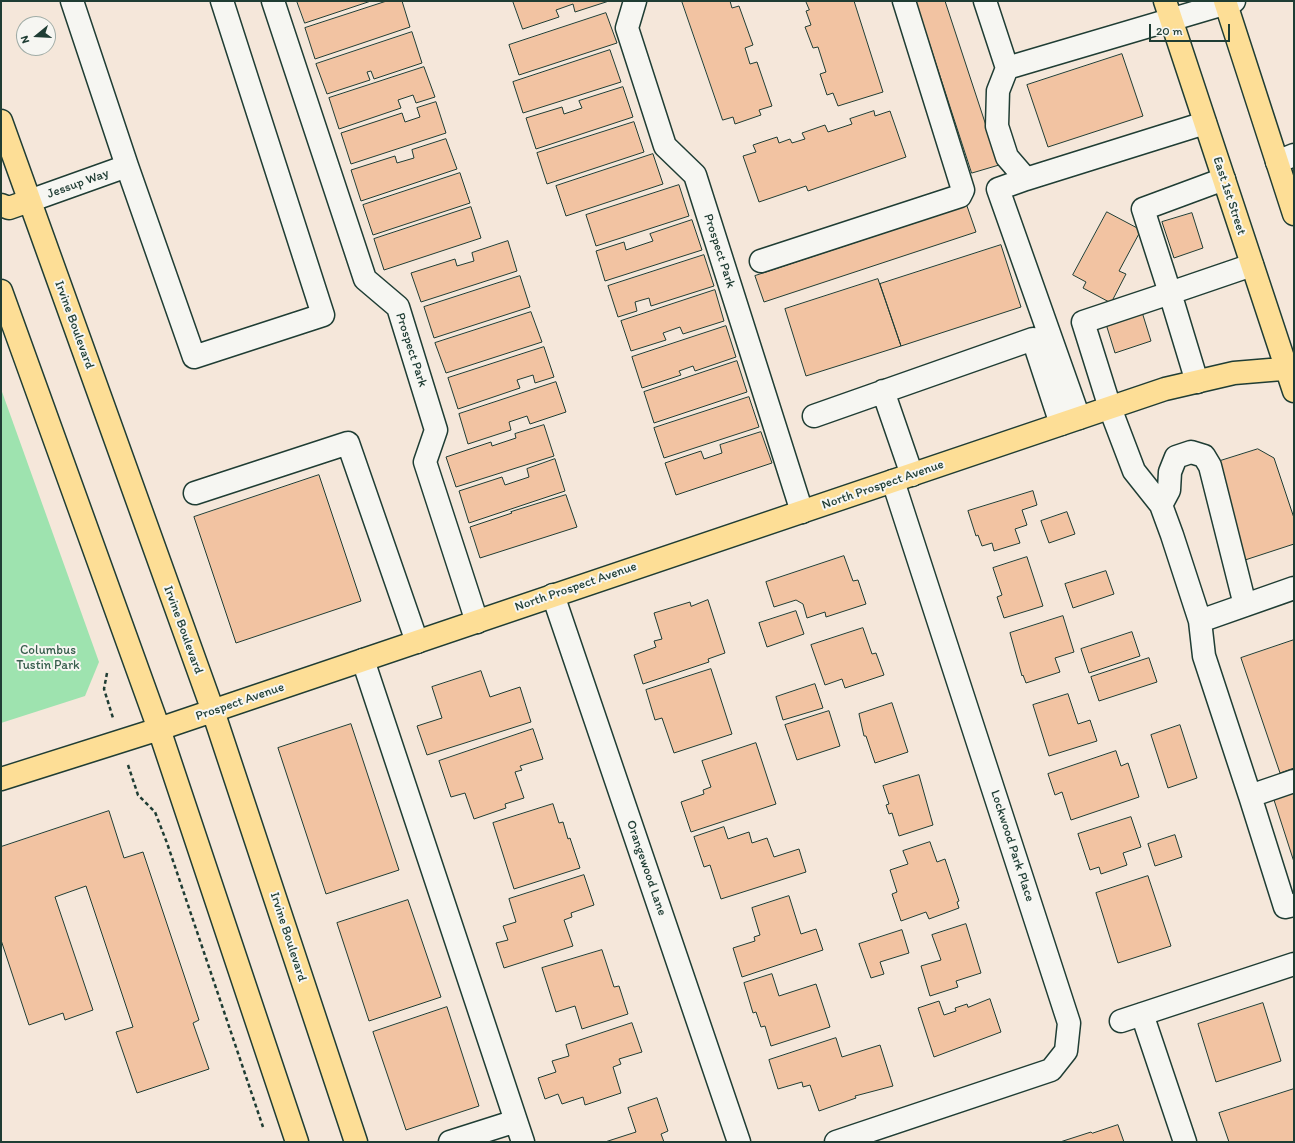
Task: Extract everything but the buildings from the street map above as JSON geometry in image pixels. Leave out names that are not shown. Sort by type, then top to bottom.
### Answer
[{"type":"main road","points":[[1228,2],[1285,159],[1294,214]]},
{"type":"main road","name":"East 1st Street","points":[[1168,11],[1252,265],[1290,368],[1294,391]]},
{"type":"main road","name":"Irvine Boulevard","points":[[1,121],[213,711],[356,1142]]},
{"type":"main road","points":[[1,205],[9,208],[30,201]]},
{"type":"main road","points":[[1,291],[159,729],[297,1142]]},
{"type":"main road","name":"North Prospect Avenue","points":[[477,622],[1165,389],[1234,373],[1290,368]]},
{"type":"main road","name":"Prospect Avenue","points":[[1,779],[159,729],[477,622]]},
{"type":"street","points":[[72,1],[126,166],[194,357],[323,315],[222,1]]},
{"type":"street","name":"Prospect Park","points":[[273,1],[365,279],[398,307],[436,430],[425,462],[477,622]]},
{"type":"street","name":"Prospect Park","points":[[635,1],[627,28],[665,146],[695,175],[802,512]]},
{"type":"street","points":[[761,261],[960,196],[963,190],[904,1]]},
{"type":"street","points":[[985,1],[1007,68],[998,91],[997,126],[1007,157],[1026,179]]},
{"type":"street","points":[[1007,68],[1168,11],[1228,2]]},
{"type":"street","points":[[1070,421],[998,189],[1205,123]]},
{"type":"street","name":"Jessup Way","points":[[30,201],[126,166]]},
{"type":"street","points":[[1197,382],[1143,209],[1224,179]]},
{"type":"street","points":[[1252,265],[1170,294],[1083,322],[1110,408],[1134,471],[1161,505],[1200,621],[1204,656],[1285,907],[1294,905]]},
{"type":"street","points":[[814,416],[1033,339],[1070,421]]},
{"type":"street","name":"Lockwood Park Place","points":[[836,1142],[1051,1070],[1066,1051],[1069,1023],[902,478],[883,392]]},
{"type":"street","points":[[195,493],[348,443],[417,642]]},
{"type":"street","points":[[1161,505],[1169,490],[1170,472],[1176,457],[1191,452],[1204,456],[1210,466],[1245,605]]},
{"type":"street","points":[[1200,621],[1294,588]]},
{"type":"street","name":"Orangewood Lane","points":[[553,595],[739,1142]]},
{"type":"street","points":[[363,660],[523,1142]]},
{"type":"street","points":[[1250,796],[1294,781]]},
{"type":"street","points":[[1121,1021],[1294,964]]},
{"type":"street","points":[[1142,1014],[1185,1142]]},
{"type":"street","points":[[450,1142],[516,1121]]},
{"type":"path","points":[[107,673],[104,689],[138,795],[155,812],[167,843],[264,1129]]},
{"type":"green space","name":"Columbus Tustin Park","points":[[1,389],[99,662],[85,696],[1,723]]}]
